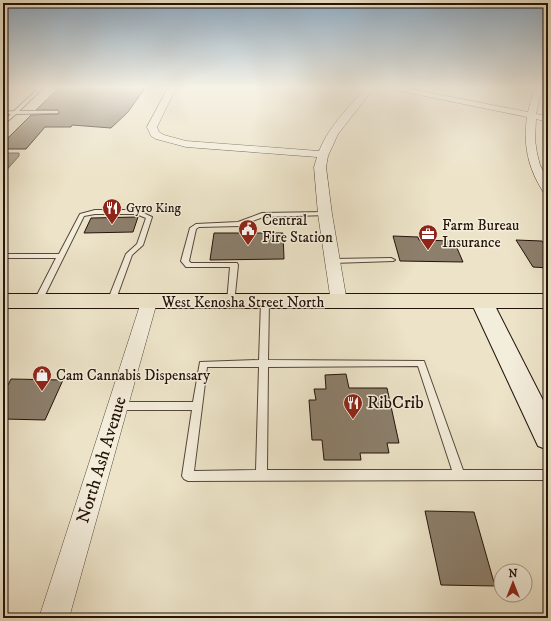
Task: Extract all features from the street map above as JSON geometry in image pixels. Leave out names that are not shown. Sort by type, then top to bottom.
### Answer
[{"type":"main road","name":"West Kenosha Street North","points":[[3,301],[548,302]]},
{"type":"main road","points":[[482,302],[548,438]]},
{"type":"street","points":[[157,117],[152,127],[156,134],[172,141],[186,144],[322,154]]},
{"type":"street","points":[[339,302],[325,214],[320,167],[322,154],[335,131],[346,117]]},
{"type":"street","points":[[532,117],[528,139],[538,173],[548,190]]},
{"type":"street","points":[[537,117],[548,119]]},
{"type":"street","name":"North Ash Avenue","points":[[54,618],[149,302]]},
{"type":"lane","points":[[38,301],[82,215],[95,212],[137,212],[149,217],[140,245],[129,254],[111,302]]},
{"type":"lane","points":[[231,302],[234,265],[189,265],[184,261],[193,228],[198,225],[239,224],[262,214],[325,214]]},
{"type":"lane","points":[[3,256],[61,256]]},
{"type":"lane","points":[[333,261],[391,260]]},
{"type":"lane","points":[[261,475],[265,302]]},
{"type":"lane","points":[[459,474],[421,363],[203,364],[188,476],[459,474],[548,475]]},
{"type":"lane","points":[[118,406],[197,406]]},
{"type":"shaded area","points":[[3,153],[19,153],[19,156],[3,174]]},
{"type":"building","points":[[29,117],[123,117],[111,128],[72,125],[71,127],[45,127],[26,149],[3,149],[3,143]]},
{"type":"building","name":"Gyro King","points":[[138,217],[133,232],[84,233],[91,218]]},
{"type":"building","name":"Central Fire Station","points":[[214,233],[283,233],[284,259],[210,260]]},
{"type":"building","name":"Farm Bureau Insurance","points":[[393,236],[418,237],[419,240],[454,241],[463,262],[400,261]]},
{"type":"building","points":[[516,240],[542,241],[548,250],[548,268],[533,267]]},
{"type":"building","name":"RibCrib","points":[[346,374],[349,388],[387,388],[399,443],[387,443],[389,453],[360,453],[361,460],[324,460],[322,440],[312,440],[309,400],[316,400],[314,389],[326,389],[325,375]]},
{"type":"building","points":[[11,379],[63,380],[45,420],[3,419],[3,385],[8,385]]},
{"type":"building","points":[[425,511],[474,512],[493,579],[493,586],[441,585]]},
{"type":"place","name":"Gyro King","points":[[112,225]]},
{"type":"place","name":"Central Fire Station","points":[[248,246]]},
{"type":"place","name":"Farm Bureau Insurance","points":[[428,251]]},
{"type":"place","name":"Cam Cannabis Dispensary","points":[[42,392]]},
{"type":"place","name":"RibCrib","points":[[353,420]]}]
